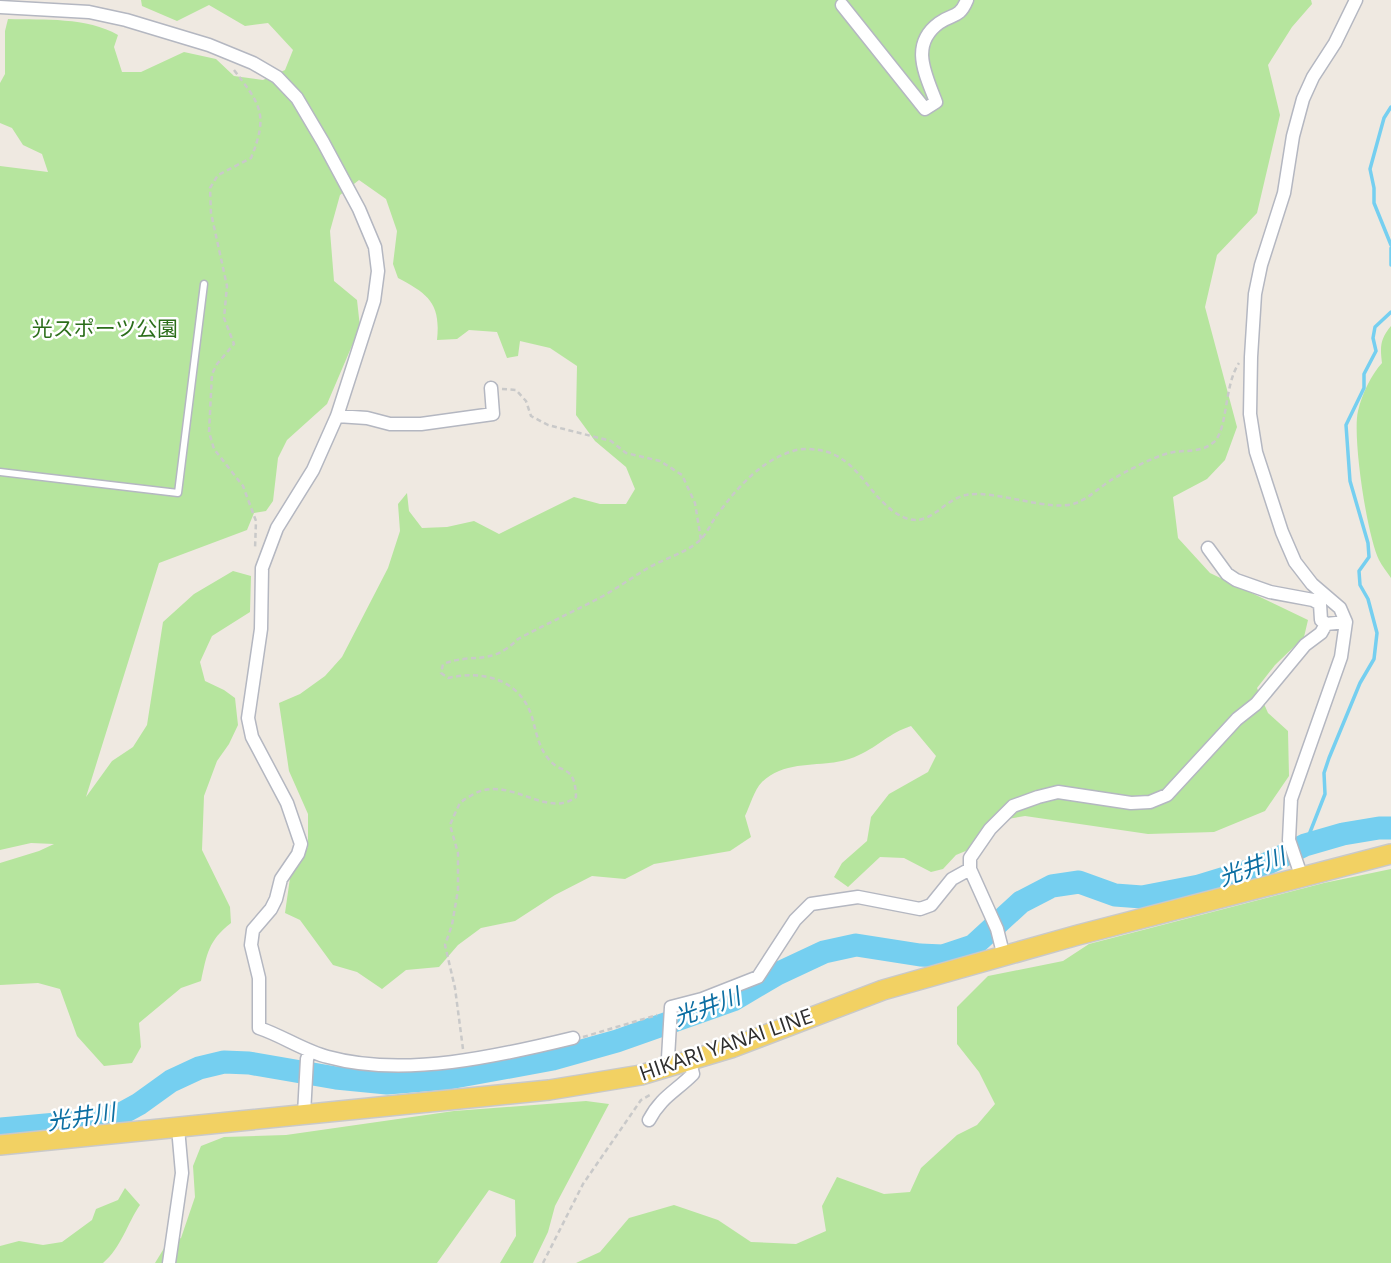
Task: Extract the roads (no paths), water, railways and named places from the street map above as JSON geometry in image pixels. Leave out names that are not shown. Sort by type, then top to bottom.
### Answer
[{"type":"main road","name":"HIKARI YANAI LINE","points":[[0,1145],[549,1090],[641,1075],[690,1062],[883,990],[1102,929],[1298,870],[1391,854]]},
{"type":"street","points":[[842,5],[925,109],[936,102],[920,58],[922,45],[940,22],[963,10],[967,0]]},
{"type":"street","points":[[1298,870],[1289,840],[1291,799],[1342,657],[1346,622],[1340,608],[1312,584],[1295,562],[1282,532],[1256,452],[1250,414],[1255,294],[1261,265],[1284,193],[1293,136],[1303,99],[1313,77],[1335,44],[1356,0]]},
{"type":"street","points":[[0,7],[89,12],[126,20],[225,52],[277,77],[298,98],[359,209],[375,247],[378,271],[374,301],[337,416],[313,470],[277,528],[262,568],[261,629],[248,718],[252,737],[287,803],[302,844],[281,879],[271,909],[253,930],[251,945],[259,978],[259,1028],[278,1034],[308,1055],[393,1065],[464,1059],[573,1038]]},
{"type":"street","points":[[337,416],[367,418],[390,424],[421,424],[492,414],[491,388]]},
{"type":"street","points":[[1208,548],[1227,574],[1236,580],[1270,592],[1313,600],[1320,604],[1321,620],[1325,624]]},
{"type":"street","points":[[1325,624],[1346,622]]},
{"type":"street","points":[[1004,957],[997,929],[970,869],[970,858],[990,829],[1013,806],[1058,792],[1131,803],[1150,802],[1167,795],[1230,726],[1277,682],[1305,645],[1321,633],[1325,624]]},
{"type":"street","points":[[670,1068],[668,1058],[671,1007],[702,999],[758,977],[795,920],[811,904],[858,897],[920,909],[931,905],[952,879],[970,869]]},
{"type":"street","points":[[304,1114],[308,1055]]},
{"type":"street","points":[[649,1120],[663,1098],[681,1087],[693,1074],[690,1062]]},
{"type":"street","points":[[169,1263],[182,1173],[178,1128]]},
{"type":"lane","points":[[0,472],[178,493],[204,284]]},
{"type":"waterway","points":[[1391,107],[1384,118],[1370,169],[1374,203],[1391,245]]},
{"type":"waterway","points":[[1391,248],[1391,265]]},
{"type":"waterway","points":[[1305,845],[1325,794],[1324,773],[1329,758],[1360,683],[1374,659],[1377,633],[1368,599],[1360,585],[1359,571],[1369,557],[1368,543],[1350,481],[1346,425],[1364,388],[1364,374],[1376,351],[1373,338],[1375,327],[1391,312]]},
{"type":"waterway","name":"光井川","points":[[0,1129],[79,1122],[119,1115],[171,1081],[199,1068],[224,1062],[249,1063],[336,1078],[387,1083],[449,1078],[553,1059],[617,1041],[733,1000],[777,974],[824,952],[856,945],[943,956],[973,946],[1021,902],[1052,886],[1079,882],[1115,895],[1142,897],[1199,886],[1258,868],[1305,845],[1343,834],[1391,828]]},
{"type":"park label","name":"光スポーツ公園","points":[[105,329]]}]
